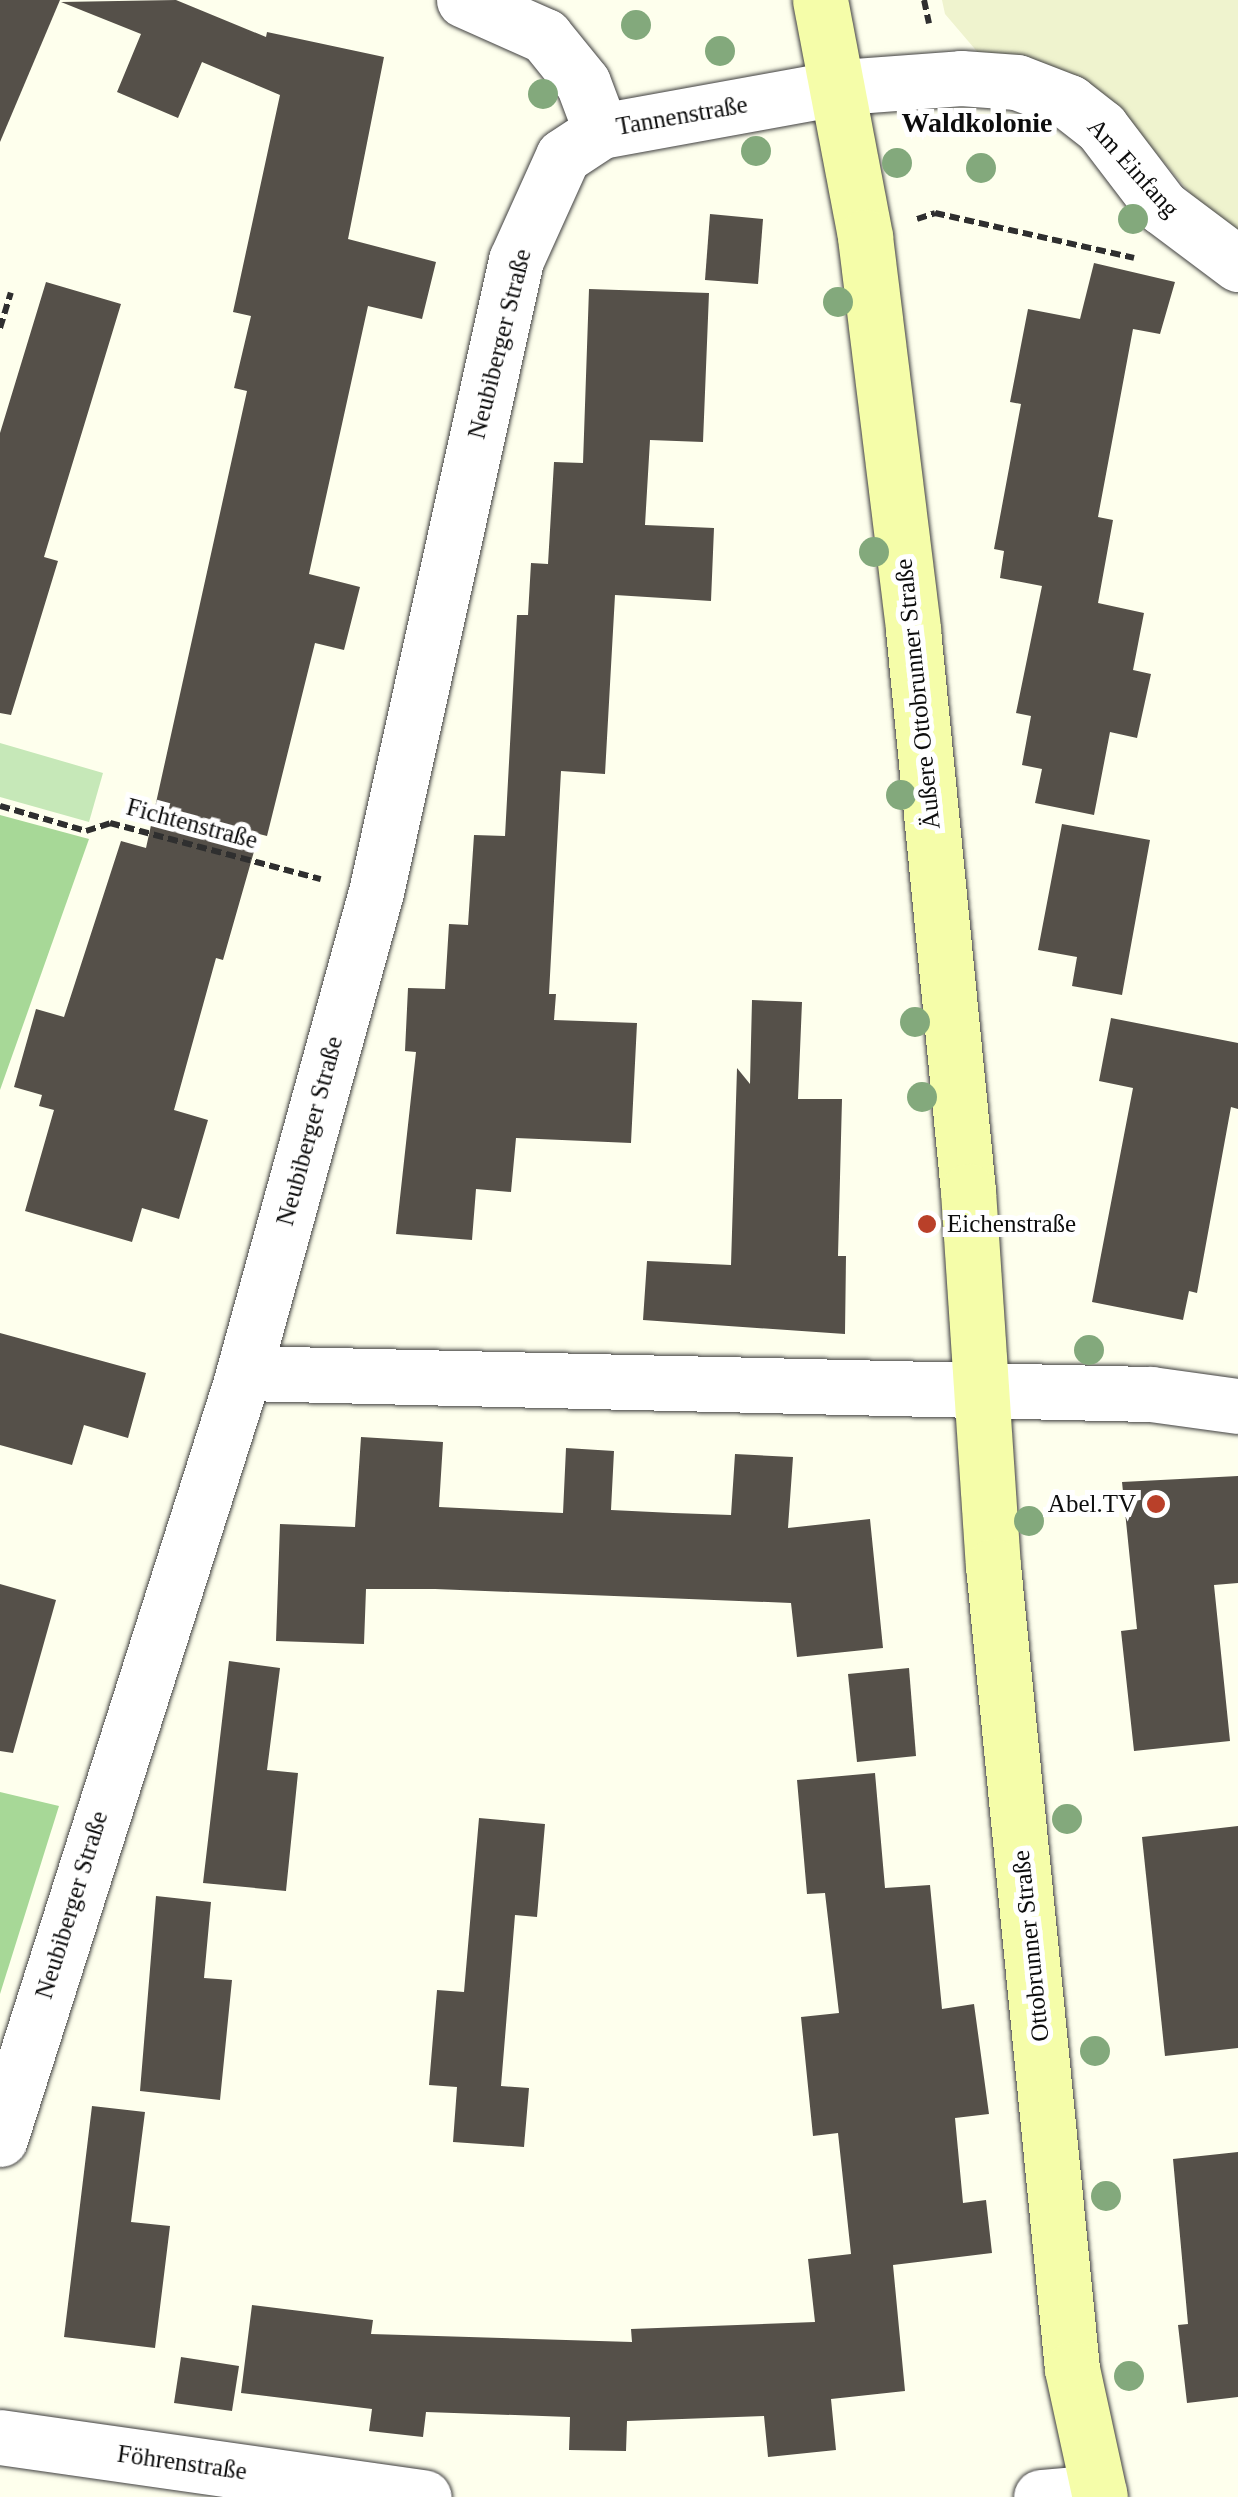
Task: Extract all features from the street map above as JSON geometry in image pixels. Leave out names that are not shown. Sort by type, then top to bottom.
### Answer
[{"type":"main road","name":"Äußere Ottobrunner Straße","points":[[820,0],[842,87],[913,630],[968,1191],[980,1393]]},
{"type":"main road","name":"Ottobrunner Straße","points":[[980,1393],[1072,2369],[1099,2494]]},
{"type":"street","name":"Tannenstraße","points":[[464,0],[545,36],[583,83],[601,131],[842,87]]},
{"type":"street","name":"Am Einfang","points":[[842,87],[980,79],[1018,82],[1070,102],[1101,126],[1162,207],[1233,263]]},
{"type":"street","name":"Neubiberger Straße","points":[[0,2140],[244,1373],[376,892],[516,260],[563,156],[601,131]]},
{"type":"street","points":[[244,1373],[1150,1394],[1238,1406]]},
{"type":"street","name":"Föhrenstraße","points":[[0,2437],[424,2497]]},
{"type":"street","points":[[1041,2497],[1099,2494]]},
{"type":"path","points":[[936,214],[1188,270],[1233,263]]},
{"type":"path","points":[[0,328],[10,293]]},
{"type":"path","name":"Fichtenstraße","points":[[0,806],[86,831],[110,823],[376,892]]},
{"type":"green space","points":[[942,0],[1238,0],[1238,240],[1216,224],[1125,116],[980,55],[945,14]]},
{"type":"green space","points":[[0,743],[103,773],[89,822],[0,797]]},
{"type":"green space","points":[[0,815],[89,839],[0,1090]]},
{"type":"green space","points":[[0,1792],[59,1806],[0,1994]]},
{"type":"building","points":[[0,0],[60,0],[0,142]]},
{"type":"building","points":[[176,0],[266,37],[267,32],[384,57],[348,239],[436,262],[422,319],[368,306],[309,574],[360,587],[344,650],[315,643],[267,836],[259,834],[223,960],[216,958],[174,1110],[208,1120],[179,1219],[142,1208],[132,1242],[25,1211],[54,1110],[39,1106],[42,1095],[14,1087],[36,1009],[64,1017],[121,841],[146,848],[247,391],[234,388],[251,316],[233,312],[280,95],[202,62],[178,118],[117,92],[141,34],[61,2]]},
{"type":"building","points":[[710,214],[763,219],[758,284],[705,280]]},
{"type":"building","points":[[1094,263],[1175,282],[1160,334],[1133,329],[1098,517],[1113,520],[1098,603],[1144,613],[1133,670],[1151,674],[1137,738],[1110,732],[1094,815],[1035,803],[1042,769],[1022,765],[1031,716],[1016,713],[1042,586],[1000,578],[1004,551],[994,549],[1021,404],[1010,402],[1028,309],[1080,319]]},
{"type":"building","points":[[46,282],[121,304],[44,557],[58,561],[11,715],[0,713],[0,433]]},
{"type":"building","points":[[589,289],[709,293],[703,442],[650,440],[645,525],[714,528],[711,601],[615,595],[605,774],[561,771],[549,994],[556,994],[554,1020],[637,1023],[631,1143],[516,1138],[511,1192],[476,1189],[472,1240],[396,1234],[416,1052],[405,1051],[408,988],[445,989],[449,924],[468,925],[474,835],[505,836],[517,615],[528,615],[531,563],[548,564],[554,462],[583,463]]},
{"type":"building","points":[[1062,824],[1150,840],[1122,995],[1072,986],[1077,957],[1038,950]]},
{"type":"building","points":[[752,1000],[802,1002],[798,1099],[842,1099],[838,1256],[846,1256],[845,1334],[643,1320],[647,1261],[731,1265],[737,1068],[750,1084]]},
{"type":"building","points":[[1111,1018],[1238,1043],[1238,1109],[1231,1107],[1197,1293],[1189,1291],[1183,1320],[1092,1302],[1133,1088],[1099,1081]]},
{"type":"building","points":[[0,1333],[146,1373],[128,1438],[84,1425],[72,1465],[0,1445]]},
{"type":"building","points":[[361,1437],[443,1442],[439,1507],[563,1513],[566,1448],[614,1451],[611,1510],[673,1513],[731,1515],[735,1454],[793,1457],[788,1528],[870,1519],[883,1648],[797,1657],[791,1603],[435,1589],[366,1589],[364,1644],[276,1641],[280,1524],[355,1527]]},
{"type":"building","points":[[1238,1476],[1238,1583],[1214,1585],[1230,1741],[1134,1751],[1121,1631],[1137,1629],[1122,1482]]},
{"type":"building","points":[[0,1584],[56,1600],[13,1753],[0,1751]]},
{"type":"building","points":[[229,1661],[280,1668],[267,1770],[298,1773],[286,1891],[203,1883]]},
{"type":"building","points":[[909,1668],[916,1756],[857,1762],[848,1674]]},
{"type":"building","points":[[875,1773],[885,1888],[930,1885],[942,2009],[974,2004],[989,2114],[955,2118],[963,2203],[986,2200],[992,2253],[893,2265],[905,2391],[831,2399],[836,2450],[768,2457],[764,2416],[627,2421],[626,2451],[569,2450],[570,2417],[426,2412],[423,2437],[369,2431],[372,2409],[241,2393],[252,2305],[373,2320],[371,2334],[632,2342],[631,2329],[815,2322],[808,2259],[851,2254],[838,2133],[813,2136],[801,2017],[839,2013],[825,1893],[807,1894],[797,1780]]},
{"type":"building","points":[[479,1818],[545,1824],[537,1917],[515,1915],[501,2086],[529,2088],[524,2147],[453,2142],[457,2087],[429,2085],[437,1990],[464,1992]]},
{"type":"building","points":[[1238,1826],[1238,2048],[1165,2056],[1142,1837]]},
{"type":"building","points":[[156,1896],[211,1902],[204,1978],[232,1980],[220,2100],[140,2091]]},
{"type":"building","points":[[92,2106],[145,2112],[131,2222],[170,2226],[155,2348],[64,2337]]},
{"type":"building","points":[[1238,2152],[1238,2397],[1187,2403],[1178,2325],[1188,2324],[1173,2159]]},
{"type":"building","points":[[181,2357],[239,2366],[232,2411],[174,2403]]},
{"type":"place","name":"Eichenstraße","points":[[927,1224]]},
{"type":"place","name":"Abel.TV","points":[[1156,1504]]},
{"type":"district","name":"Waldkolonie","points":[[977,123]]}]
